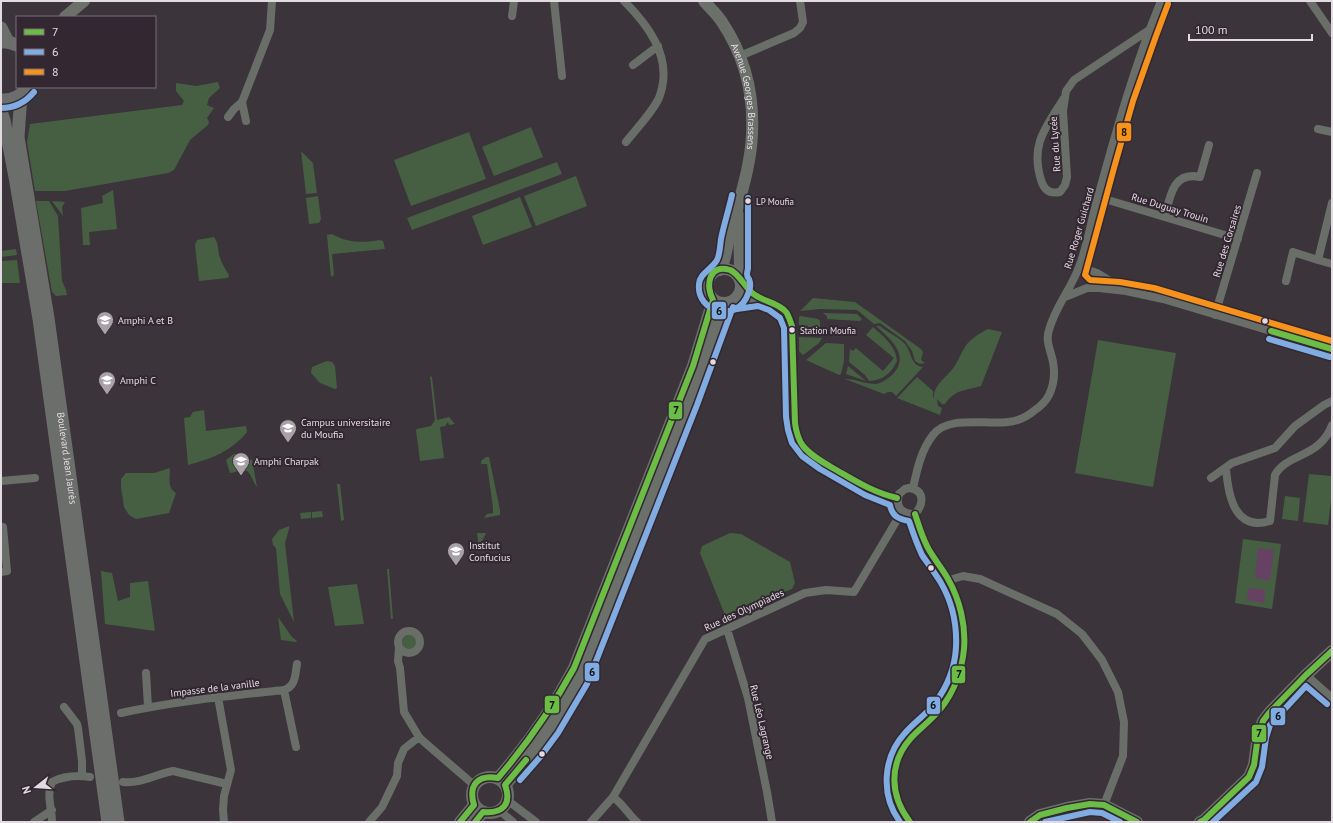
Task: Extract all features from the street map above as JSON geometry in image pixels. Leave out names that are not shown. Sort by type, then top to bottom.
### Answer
[{"type":"main road","points":[[1,28],[9,43]]},
{"type":"main road","name":"Boulevard Jean Jaurès","points":[[1,100],[13,98],[24,91]]},
{"type":"main road","name":"Boulevard Jean Jaurès","points":[[24,91],[18,138],[48,318],[111,806],[118,822]]},
{"type":"main road","name":"Boulevard Jean Jaurès","points":[[1,111],[15,177],[39,319],[105,762]]},
{"type":"main road","name":"Boulevard Jean Jaurès","points":[[108,822],[111,806]]},
{"type":"street","points":[[66,16],[84,1]]},
{"type":"street","points":[[228,117],[242,102],[270,30],[272,1]]},
{"type":"street","points":[[512,16],[514,1]]},
{"type":"street","points":[[554,1],[562,76]]},
{"type":"street","points":[[624,1],[635,12],[658,46],[663,65],[664,79],[659,98],[649,114],[626,142]]},
{"type":"street","name":"Avenue Georges Brassens","points":[[704,1],[721,20],[740,56],[749,86],[752,110],[752,136],[747,167],[724,263],[720,270]]},
{"type":"street","points":[[740,56],[798,30],[803,22],[800,1]]},
{"type":"street","name":"Rue Roger Guichard","points":[[913,488],[920,460],[933,433],[944,427],[961,422],[988,424],[1018,420],[1028,416],[1044,402],[1049,394],[1054,380],[1053,362],[1048,344],[1048,331],[1053,318],[1080,267],[1098,197],[1128,96],[1149,30],[1161,1]]},
{"type":"street","points":[[1310,1],[1332,33]]},
{"type":"street","name":"Rue du Lycée","points":[[1064,98],[1037,148],[1037,159],[1043,186],[1047,191],[1055,193],[1060,192],[1065,185],[1067,177],[1063,111],[1066,91],[1074,80],[1149,30]]},
{"type":"street","points":[[633,65],[658,46]]},
{"type":"street","points":[[242,102],[246,120]]},
{"type":"street","points":[[1318,129],[1332,132]]},
{"type":"street","points":[[1165,217],[1172,190],[1181,178],[1192,175],[1200,177],[1209,145]]},
{"type":"street","name":"Rue des Corsaires","points":[[1215,315],[1257,173]]},
{"type":"street","name":"Rue Duguay Trouin","points":[[1098,197],[1238,239]]},
{"type":"street","name":"Avenue Georges Brassens","points":[[739,201],[740,280]]},
{"type":"street","points":[[1318,260],[1332,203]]},
{"type":"street","points":[[1286,281],[1293,252],[1332,264]]},
{"type":"street","points":[[1080,267],[1097,273],[1126,291]]},
{"type":"street","points":[[759,298],[719,303],[713,300],[707,290],[707,284],[710,276],[715,272],[726,268],[732,271],[759,298],[773,303],[787,313],[792,326],[794,410],[799,439],[806,448],[818,458],[864,487],[886,496],[897,498]]},
{"type":"street","points":[[1076,276],[1087,288]]},
{"type":"street","points":[[502,781],[508,795],[505,804],[494,813],[479,808],[472,795],[474,785],[487,776],[502,781],[514,775],[551,728],[580,680],[730,302],[741,293],[740,280]]},
{"type":"street","points":[[1065,297],[1087,288],[1126,291],[1163,299],[1332,350]]},
{"type":"street","points":[[502,781],[547,716],[574,668],[690,372],[713,300]]},
{"type":"street","points":[[1211,478],[1232,463],[1275,448],[1295,426],[1332,401]]},
{"type":"street","points":[[1226,468],[1227,485],[1234,506],[1242,518],[1253,523],[1270,521],[1275,475],[1278,470],[1313,450],[1329,433],[1332,425]]},
{"type":"street","points":[[1,481],[35,478]]},
{"type":"street","points":[[913,488],[919,493],[922,501],[919,509],[914,514],[904,512],[899,509],[897,498],[898,494],[905,489],[913,488]]},
{"type":"street","name":"Rue des Olympiades","points":[[592,822],[613,797],[705,639],[805,593],[826,590],[854,592],[897,520],[904,512]]},
{"type":"street","points":[[910,822],[898,804],[894,788],[894,773],[899,755],[909,740],[941,708],[955,685],[963,661],[964,639],[956,595],[949,580],[923,539],[914,514]]},
{"type":"street","points":[[1,527],[3,527],[8,572],[1,572]]},
{"type":"street","points":[[949,580],[963,576],[980,579],[1057,614],[1082,634],[1102,660],[1118,692],[1124,722],[1123,756],[1104,805]]},
{"type":"street","name":"Rue Léo Lagrange","points":[[727,628],[748,698],[772,822]]},
{"type":"street","points":[[399,647],[406,653],[413,654],[418,650],[421,640],[418,634],[409,631],[404,633],[398,641],[398,660],[404,712],[419,737],[474,785]]},
{"type":"street","points":[[1200,822],[1204,820],[1249,777],[1254,765],[1258,736],[1263,721],[1306,675],[1332,651]]},
{"type":"street","points":[[400,668],[406,653]]},
{"type":"street","points":[[296,748],[284,690],[290,688],[293,684],[297,664]]},
{"type":"street","points":[[146,673],[148,707]]},
{"type":"street","points":[[1306,675],[1332,698]]},
{"type":"street","name":"Impasse de la vanille","points":[[121,713],[148,707],[218,697],[284,690]]},
{"type":"street","points":[[218,697],[231,770],[222,810],[224,822]]},
{"type":"street","points":[[52,822],[49,787],[52,782],[59,778],[86,777],[82,761],[77,724],[64,707]]},
{"type":"street","points":[[369,822],[382,807],[397,776],[398,763],[404,749],[419,737]]},
{"type":"street","points":[[123,782],[138,782],[166,772],[173,772],[227,784]]},
{"type":"street","points":[[613,797],[620,801],[629,819],[637,822]]},
{"type":"street","points":[[507,800],[536,822]]},
{"type":"street","points":[[1030,822],[1040,816],[1067,808],[1090,804],[1104,805],[1137,822]]},
{"type":"street","points":[[460,822],[479,808]]},
{"type":"street","points":[[475,822],[479,808]]},
{"type":"street","points":[[34,822],[52,810]]},
{"type":"street","points":[[499,810],[513,822]]},
{"type":"green space","points":[[218,82],[220,88],[209,98],[207,105],[214,108],[207,118],[209,122],[208,125],[190,140],[174,170],[168,173],[65,191],[35,191],[27,142],[30,124],[182,105],[184,101],[176,91],[176,83],[196,86]]},
{"type":"green space","points":[[531,127],[543,157],[494,176],[482,147]]},
{"type":"green space","points":[[469,132],[486,179],[411,206],[394,160]]},
{"type":"green space","points":[[301,151],[313,163],[317,193],[306,194]]},
{"type":"green space","points":[[557,162],[562,174],[412,230],[407,218]]},
{"type":"green space","points":[[576,176],[587,206],[536,226],[524,196]]},
{"type":"green space","points":[[113,190],[117,229],[89,232],[90,245],[83,245],[81,208],[103,203],[102,196]]},
{"type":"green space","points":[[318,196],[321,219],[319,223],[309,224],[306,198]]},
{"type":"green space","points":[[520,197],[532,227],[483,245],[472,216]]},
{"type":"green space","points":[[36,201],[49,201],[58,216],[62,281],[67,295],[56,296],[52,292]]},
{"type":"green space","points":[[52,201],[65,202],[62,207],[63,216]]},
{"type":"green space","points":[[332,234],[355,242],[380,240],[383,241],[385,249],[332,254],[334,275],[331,277],[327,235]]},
{"type":"green space","points":[[214,237],[217,243],[219,255],[229,275],[228,278],[199,281],[195,245],[197,240]]},
{"type":"green space","points":[[16,249],[17,255],[1,257],[1,251]]},
{"type":"green space","points":[[17,260],[20,283],[1,283],[1,261]]},
{"type":"green space","points":[[813,298],[855,302],[921,349],[923,352],[921,360],[925,363],[920,364],[915,361],[912,351],[905,341],[880,323],[874,324],[857,310],[820,309],[800,311]]},
{"type":"green space","points":[[823,313],[857,314],[862,319],[860,321],[827,319],[827,316]]},
{"type":"green space","points":[[801,316],[818,319],[820,321],[820,329],[822,329],[822,335],[803,334],[803,326],[799,325],[799,317]]},
{"type":"green space","points":[[876,326],[880,326],[904,343],[907,346],[913,361],[919,366],[923,367],[896,396],[892,392],[884,394],[845,379],[876,384],[892,375],[897,368],[900,361],[897,348],[893,342]]},
{"type":"green space","points":[[873,327],[892,346],[897,361],[886,376],[869,381],[865,375],[849,362],[850,349],[853,351],[856,348],[883,371],[894,358],[866,335]]},
{"type":"green space","points":[[988,329],[1002,332],[981,386],[957,393],[945,404],[942,404],[937,399],[938,406],[942,408],[940,415],[897,398],[917,377],[933,391],[934,398],[934,393],[938,385],[954,367],[967,344],[976,336]]},
{"type":"green space","points":[[799,337],[822,338],[819,343],[803,355],[799,351]]},
{"type":"green space","points":[[1098,340],[1176,353],[1153,487],[1075,473]]},
{"type":"green space","points":[[826,343],[844,344],[844,361],[841,374],[839,375],[806,360]]},
{"type":"green space","points":[[327,361],[332,362],[335,366],[337,388],[335,389],[320,383],[311,373],[312,367]]},
{"type":"green space","points":[[848,366],[866,381],[846,374]]},
{"type":"green space","points":[[430,376],[432,377],[437,420],[449,417],[455,424],[449,425],[448,422],[445,426],[440,427],[444,458],[420,461],[416,430],[431,426],[435,420]]},
{"type":"green space","points":[[204,410],[206,431],[246,426],[247,432],[241,439],[228,449],[205,460],[188,465],[184,418],[190,417],[193,412]]},
{"type":"green space","points":[[234,454],[237,454],[242,458],[252,460],[257,487],[246,470],[230,473],[226,460]]},
{"type":"green space","points":[[486,457],[489,457],[500,515],[484,518],[487,514],[493,513],[487,464],[481,464],[481,461]]},
{"type":"green space","points":[[170,468],[170,485],[176,493],[169,513],[136,519],[129,515],[124,507],[121,487],[121,479],[126,473],[154,473]]},
{"type":"green space","points":[[1309,474],[1332,476],[1332,492],[1328,525],[1303,522]]},
{"type":"green space","points":[[337,484],[340,484],[344,520],[341,521]]},
{"type":"green space","points":[[1285,496],[1300,498],[1298,521],[1282,519]]},
{"type":"green space","points":[[322,511],[323,517],[312,518],[312,512]]},
{"type":"green space","points":[[311,512],[311,518],[301,519],[300,513]]},
{"type":"green space","points":[[289,526],[285,543],[294,622],[280,594],[276,548],[273,545],[272,539],[279,530]]},
{"type":"green space","points":[[477,533],[486,533],[479,548]]},
{"type":"green space","points":[[730,533],[741,534],[790,562],[795,583],[792,589],[725,615],[700,553],[702,546]]},
{"type":"green space","points":[[1243,539],[1281,544],[1272,609],[1235,603]]},
{"type":"green space","points":[[387,569],[389,569],[393,619],[391,619]]},
{"type":"green space","points":[[101,571],[112,573],[118,601],[130,597],[130,583],[148,581],[155,631],[105,624]]},
{"type":"green space","points":[[357,584],[364,624],[335,626],[328,587]]},
{"type":"green space","points":[[278,617],[292,637],[297,641],[296,642],[281,640]]},
{"type":"green space","points":[[410,635],[417,640],[418,643],[413,650],[410,651],[403,646],[402,643],[407,636]]},
{"type":"shaded area","points":[[1258,548],[1274,550],[1270,580],[1255,578]]},
{"type":"shaded area","points":[[1249,588],[1265,590],[1264,603],[1247,600]]},
{"type":"transit line","name":"8","points":[[1168,4],[1133,101],[1085,275],[1090,280],[1120,282],[1154,288],[1332,341]]},
{"type":"transit line","name":"6","points":[[1,108],[19,104],[34,92]]},
{"type":"transit line","name":"6","points":[[732,195],[722,233],[718,258],[704,274],[699,284],[700,294],[704,302],[711,308],[719,311],[736,309],[743,303],[749,291],[750,283],[747,274],[748,198]]},
{"type":"transit line","name":"7","points":[[460,822],[474,805],[472,792],[476,782],[485,778],[498,778],[539,725],[574,668],[693,366],[713,300],[709,283],[713,273],[717,270],[723,269],[733,271],[751,292],[760,298],[779,306],[788,315],[792,326],[795,423],[803,446],[819,460],[852,479],[874,490],[897,498]]},
{"type":"transit line","name":"6","points":[[727,312],[758,306],[769,310],[780,318],[784,328],[786,417],[792,443],[802,456],[820,469],[865,495],[890,505],[892,512],[896,516],[909,521],[922,555],[945,590],[951,606],[956,630],[956,647],[950,676],[935,703],[909,729],[898,743],[892,753],[888,765],[887,788],[889,800],[900,822]]},
{"type":"transit line","name":"6","points":[[520,780],[541,756],[558,733],[587,684],[697,405],[733,307]]},
{"type":"transit line","name":"7","points":[[1271,331],[1332,349]]},
{"type":"transit line","name":"6","points":[[1269,339],[1330,357]]},
{"type":"transit line","name":"7","points":[[910,822],[898,802],[895,791],[894,780],[898,758],[911,738],[946,702],[957,680],[964,649],[964,631],[959,604],[946,575],[926,544],[915,514]]},
{"type":"transit line","name":"7","points":[[1200,822],[1204,820],[1249,777],[1254,765],[1258,736],[1263,721],[1269,713],[1332,651]]},
{"type":"transit line","name":"6","points":[[1213,822],[1256,782],[1262,767],[1266,738],[1270,725],[1306,686],[1327,704]]},
{"type":"transit line","name":"7","points":[[475,822],[483,812],[496,811],[504,806],[507,798],[505,785],[526,760]]},
{"type":"transit line","name":"7","points":[[1030,822],[1040,815],[1090,804],[1104,805],[1137,822]]},
{"type":"transit line","name":"6","points":[[1045,822],[1090,812],[1102,813],[1120,822]]},
{"type":"place","name":"LP Moufia","points":[[748,201]]},
{"type":"place","name":"Station Moufia","points":[[792,330]]},
{"type":"place","name":"Amphi A et B","points":[[105,335]]},
{"type":"place","name":"Amphi C","points":[[107,395]]},
{"type":"place","name":"Campus universitaire du Moufia","points":[[288,443]]},
{"type":"place","name":"Amphi Charpak","points":[[241,476]]},
{"type":"place","name":"Institut Confucius","points":[[456,566]]}]
